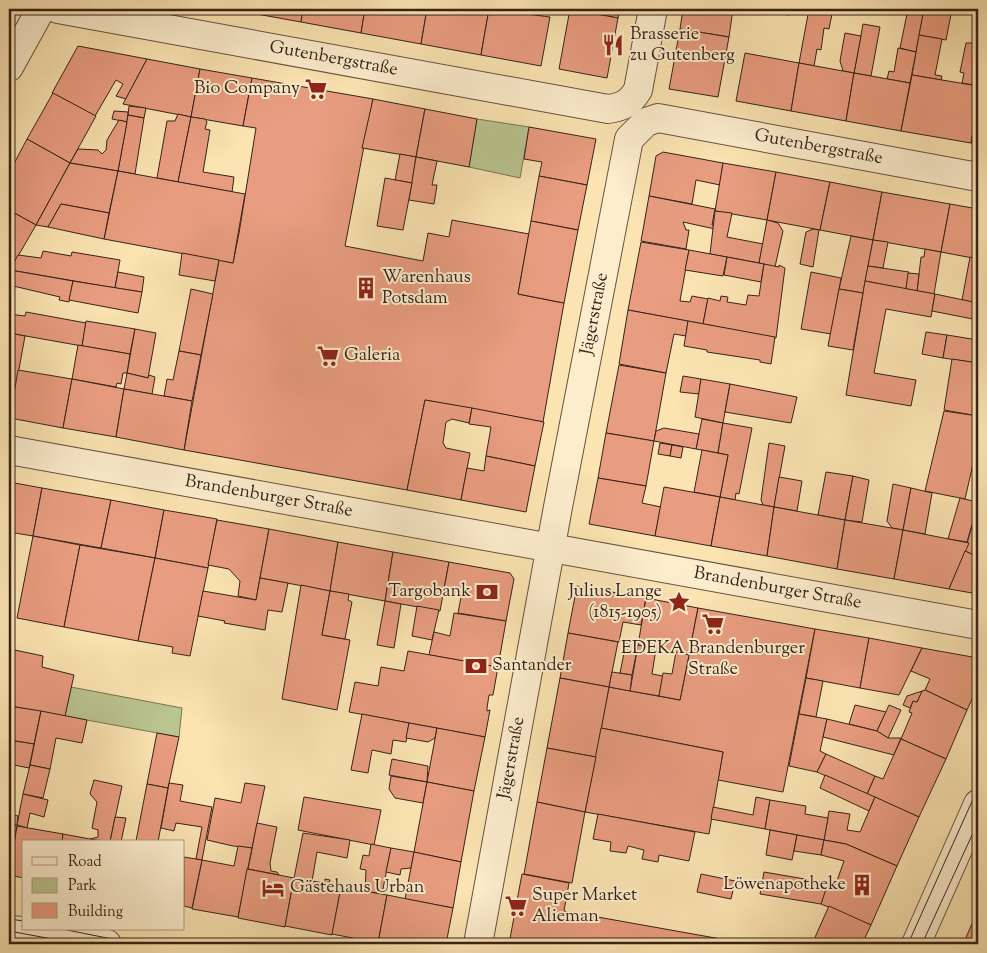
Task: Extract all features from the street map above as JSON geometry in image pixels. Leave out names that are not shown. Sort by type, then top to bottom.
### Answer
[{"type":"street","points":[[9,67],[41,9]]},
{"type":"street","name":"Gutenbergstraße","points":[[58,9],[608,109],[621,108],[632,100],[638,90],[653,9]]},
{"type":"street","name":"Gutenbergstraße","points":[[658,118],[978,177]]},
{"type":"street","name":"Jägerstraße","points":[[478,944],[629,139],[646,122],[658,118]]},
{"type":"street","name":"Brandenburger Straße","points":[[9,450],[552,545],[978,625]]},
{"type":"street","points":[[916,944],[978,804]]},
{"type":"street","points":[[9,916],[22,921]]},
{"type":"street","points":[[9,930],[47,931],[107,944]]},
{"type":"green space","points":[[477,119],[529,127],[520,178],[469,167]]},
{"type":"green space","points":[[71,687],[182,708],[179,737],[65,716]]},
{"type":"building","points":[[240,9],[303,9],[301,22],[240,11]]},
{"type":"building","points":[[303,9],[365,9],[361,33],[301,22]]},
{"type":"building","points":[[365,9],[427,9],[421,44],[361,33]]},
{"type":"building","points":[[427,9],[489,9],[481,55],[421,44]]},
{"type":"building","points":[[489,9],[550,17],[541,66],[481,55]]},
{"type":"building","points":[[499,9],[528,9],[527,13]]},
{"type":"building","points":[[570,9],[620,9],[618,18]]},
{"type":"building","points":[[570,9],[618,18],[607,78],[559,69]]},
{"type":"building","points":[[683,9],[733,9],[729,37],[680,29]]},
{"type":"building","points":[[763,9],[790,9],[789,15],[763,11]]},
{"type":"building","points":[[809,9],[833,9],[829,29],[824,28],[821,50],[817,49],[814,66],[799,63]]},
{"type":"building","points":[[908,9],[924,10],[916,52],[900,48]]},
{"type":"building","points":[[924,9],[952,9],[946,40],[919,35]]},
{"type":"building","points":[[863,24],[880,27],[871,76],[854,73]]},
{"type":"building","points":[[680,29],[729,37],[718,97],[669,89]]},
{"type":"building","points":[[845,33],[861,36],[854,73],[843,71],[840,61]]},
{"type":"building","points":[[975,33],[978,34],[978,86],[962,83],[964,73],[960,72],[966,43],[974,43]]},
{"type":"building","points":[[919,35],[942,39],[935,75],[942,76],[941,80],[912,75]]},
{"type":"building","points":[[78,46],[147,59],[126,99],[116,96],[123,84],[116,80],[95,116],[52,93]]},
{"type":"building","points":[[898,48],[916,52],[910,83],[887,79],[889,71],[894,72]]},
{"type":"building","points":[[745,53],[799,63],[791,111],[736,101]]},
{"type":"building","points":[[147,59],[200,69],[191,117],[123,104]]},
{"type":"building","points":[[799,63],[854,73],[846,121],[791,111]]},
{"type":"building","points":[[200,69],[252,78],[243,126],[191,117]]},
{"type":"building","points":[[854,73],[910,83],[901,131],[846,121]]},
{"type":"building","points":[[912,75],[978,86],[978,105],[971,143],[901,131]]},
{"type":"building","name":"Warenhaus Potsdam","points":[[252,78],[373,99],[345,246],[423,261],[428,233],[449,237],[452,220],[529,234],[518,294],[564,303],[543,422],[425,400],[407,490],[184,450],[219,260],[233,263],[239,233],[256,128],[243,126]]},
{"type":"building","points":[[53,93],[96,116],[70,163],[27,139]]},
{"type":"building","points":[[373,99],[425,109],[416,157],[362,148]]},
{"type":"building","points":[[978,105],[978,144],[971,143]]},
{"type":"building","points":[[129,106],[146,108],[144,118],[128,115]]},
{"type":"building","points":[[425,109],[477,119],[469,167],[416,157]]},
{"type":"building","points":[[114,111],[128,112],[127,122],[112,119]]},
{"type":"building","points":[[178,114],[191,117],[178,182],[157,178],[167,121],[175,121]]},
{"type":"building","points":[[128,115],[144,118],[135,174],[118,171]]},
{"type":"building","points":[[191,117],[205,119],[207,122],[205,129],[210,130],[203,172],[234,177],[232,192],[178,182]]},
{"type":"building","points":[[119,120],[127,122],[118,171],[70,163],[78,149],[98,150],[102,154],[106,150],[107,140]]},
{"type":"building","points":[[529,127],[596,139],[587,185],[539,176],[542,162],[524,159]]},
{"type":"building","points":[[27,139],[70,163],[36,225],[9,210],[9,173]]},
{"type":"building","points":[[663,152],[723,163],[720,185],[696,180],[692,204],[649,196],[656,156]]},
{"type":"building","points":[[400,154],[416,157],[412,183],[395,180]]},
{"type":"building","points":[[416,157],[437,161],[432,185],[437,185],[434,204],[409,200]]},
{"type":"building","points":[[70,163],[118,171],[109,213],[61,204],[48,227],[36,225]]},
{"type":"building","points":[[723,163],[776,172],[767,220],[715,211]]},
{"type":"building","points":[[118,171],[245,194],[233,263],[104,239]]},
{"type":"building","points":[[776,172],[830,182],[820,230],[767,220]]},
{"type":"building","points":[[539,176],[587,185],[578,230],[531,221]]},
{"type":"building","points":[[385,178],[412,183],[403,230],[377,226]]},
{"type":"building","points":[[830,182],[882,192],[873,240],[820,230]]},
{"type":"building","points":[[882,192],[950,204],[941,252],[873,240]]},
{"type":"building","points":[[649,196],[715,209],[712,225],[715,226],[715,229],[683,222],[686,230],[689,230],[686,249],[641,241]]},
{"type":"building","points":[[61,204],[109,213],[104,239],[48,227]]},
{"type":"building","points":[[950,204],[978,209],[978,259],[941,252]]},
{"type":"building","points":[[9,210],[36,225],[10,270],[9,270]]},
{"type":"building","points":[[715,211],[732,213],[727,237],[763,244],[759,263],[710,254]]},
{"type":"building","points":[[767,220],[778,223],[783,231],[775,267],[759,263]]},
{"type":"building","points":[[531,221],[578,230],[564,303],[518,294]]},
{"type":"building","points":[[813,229],[819,230],[813,267],[800,264],[806,232]]},
{"type":"building","points":[[851,236],[873,240],[863,293],[839,289]]},
{"type":"building","points":[[873,240],[888,242],[883,268],[868,266]]},
{"type":"building","points":[[641,242],[689,250],[680,301],[690,302],[692,296],[708,299],[703,324],[628,310]]},
{"type":"building","points":[[925,249],[941,252],[934,294],[917,291],[921,257],[924,257]]},
{"type":"building","points":[[689,250],[727,257],[723,276],[685,270]]},
{"type":"building","points":[[43,251],[71,256],[72,252],[120,260],[115,288],[10,270],[18,255],[41,258]]},
{"type":"building","points":[[182,253],[219,260],[215,281],[179,275]]},
{"type":"building","points":[[727,257],[764,264],[761,282],[724,275]]},
{"type":"building","points":[[970,257],[978,259],[978,303],[962,300]]},
{"type":"building","points":[[764,264],[779,267],[779,265],[785,268],[776,338],[703,324],[708,298],[720,301],[721,296],[728,297],[727,302],[746,305],[748,295],[759,296]]},
{"type":"building","points":[[868,266],[909,272],[906,289],[865,281]]},
{"type":"building","points":[[10,270],[73,281],[69,302],[59,300],[60,297],[9,285]]},
{"type":"building","points":[[118,272],[144,277],[142,292],[115,288]]},
{"type":"building","points":[[811,272],[841,278],[831,334],[801,329]]},
{"type":"building","points":[[908,273],[919,274],[917,291],[906,289]]},
{"type":"building","points":[[73,281],[142,292],[138,313],[69,300]]},
{"type":"building","points":[[865,281],[935,294],[931,317],[886,309],[874,373],[916,380],[911,406],[846,395]]},
{"type":"building","points":[[191,289],[213,294],[201,355],[179,351]]},
{"type":"building","points":[[839,289],[863,293],[853,350],[828,346]]},
{"type":"building","points":[[935,294],[978,303],[978,320],[932,311]]},
{"type":"building","points":[[628,310],[688,321],[686,336],[674,334],[666,373],[619,364]]},
{"type":"building","points":[[26,312],[86,323],[82,346],[9,333],[9,314],[25,316]]},
{"type":"building","points":[[86,321],[135,329],[130,354],[82,346]]},
{"type":"building","points":[[688,321],[775,337],[771,364],[760,362],[760,360],[707,352],[707,350],[684,346]]},
{"type":"building","points":[[135,329],[156,333],[148,378],[127,373]]},
{"type":"building","points":[[926,332],[947,335],[943,358],[922,354]]},
{"type":"building","points":[[9,333],[25,336],[10,418],[9,418]]},
{"type":"building","points":[[947,335],[978,340],[978,363],[943,358]]},
{"type":"building","points":[[78,345],[130,354],[127,373],[123,373],[121,384],[117,383],[116,387],[72,379]]},
{"type":"building","points":[[179,351],[201,355],[192,401],[164,396],[167,379],[173,380]]},
{"type":"building","points":[[952,359],[978,363],[978,416],[944,410]]},
{"type":"building","points":[[619,365],[666,373],[654,441],[606,433]]},
{"type":"building","points":[[18,370],[72,379],[63,428],[10,418]]},
{"type":"building","points":[[127,373],[148,378],[149,375],[155,377],[152,394],[124,389]]},
{"type":"building","points":[[683,376],[701,379],[699,394],[680,392]]},
{"type":"building","points":[[72,379],[124,389],[116,437],[63,428]]},
{"type":"building","points":[[701,379],[730,384],[723,423],[695,417]]},
{"type":"building","points":[[730,384],[797,397],[791,423],[725,412]]},
{"type":"building","points":[[124,389],[192,401],[184,450],[116,437]]},
{"type":"building","points":[[425,400],[472,408],[469,423],[452,419],[446,422],[443,443],[446,448],[470,453],[461,500],[407,490]]},
{"type":"building","points":[[472,408],[544,422],[535,466],[486,456],[491,427],[469,424]]},
{"type":"building","points":[[944,411],[978,416],[978,442],[965,499],[925,491]]},
{"type":"building","points":[[702,419],[723,423],[718,453],[696,449]]},
{"type":"building","points":[[723,423],[752,428],[739,494],[736,493],[735,500],[720,497],[728,455],[718,453]]},
{"type":"building","points":[[664,428],[699,434],[696,449],[654,441],[656,431]]},
{"type":"building","points":[[606,433],[654,441],[646,486],[598,478]]},
{"type":"building","points":[[660,443],[672,445],[670,456],[658,454]]},
{"type":"building","points":[[769,443],[785,446],[774,507],[763,505],[761,500]]},
{"type":"building","points":[[672,445],[683,447],[681,458],[670,456]]},
{"type":"building","points":[[702,450],[728,455],[720,497],[694,492]]},
{"type":"building","points":[[486,456],[535,466],[526,512],[461,500],[467,468],[484,471]]},
{"type":"building","points":[[826,472],[853,476],[845,520],[818,515]]},
{"type":"building","points":[[853,476],[869,480],[862,522],[845,520]]},
{"type":"building","points":[[779,477],[802,481],[797,511],[774,507]]},
{"type":"building","points":[[598,478],[646,486],[642,503],[661,507],[655,536],[589,524]]},
{"type":"building","points":[[9,482],[42,488],[33,536],[9,532]]},
{"type":"building","points":[[893,484],[911,488],[903,530],[892,528],[887,521]]},
{"type":"building","points":[[664,487],[720,497],[711,546],[655,536]]},
{"type":"building","points":[[42,488],[111,500],[101,548],[33,536]]},
{"type":"building","points":[[911,488],[932,493],[925,534],[903,530]]},
{"type":"building","points":[[720,497],[774,507],[767,556],[711,546]]},
{"type":"building","points":[[960,498],[973,501],[976,511],[967,542],[948,539]]},
{"type":"building","points":[[111,500],[164,510],[155,558],[101,548]]},
{"type":"building","points":[[973,501],[978,504],[978,557],[965,551],[976,511]]},
{"type":"building","points":[[774,507],[845,520],[837,569],[767,556]]},
{"type":"building","points":[[164,510],[217,519],[208,568],[155,558]]},
{"type":"building","points":[[217,520],[269,529],[256,600],[238,596],[240,581],[229,569],[208,565]]},
{"type":"building","points":[[845,520],[903,530],[894,579],[837,569]]},
{"type":"building","points":[[269,529],[338,542],[330,591],[260,578]]},
{"type":"building","points":[[903,530],[969,543],[949,589],[894,579]]},
{"type":"building","points":[[33,536],[80,545],[64,627],[17,618]]},
{"type":"building","points":[[338,542],[393,552],[385,601],[330,591]]},
{"type":"building","points":[[80,545],[155,558],[138,641],[64,627]]},
{"type":"building","points":[[965,551],[978,557],[978,594],[949,589]]},
{"type":"building","points":[[393,552],[449,562],[440,611],[385,601]]},
{"type":"building","points":[[155,558],[208,568],[190,656],[172,653],[173,647],[138,641]]},
{"type":"building","points":[[449,562],[510,573],[514,579],[506,621],[458,613],[461,597],[443,594]]},
{"type":"building","points":[[260,578],[288,583],[282,612],[268,610],[265,630],[224,623],[225,621],[198,616],[203,591],[256,600]]},
{"type":"building","points":[[301,585],[330,591],[322,635],[350,640],[337,710],[282,699]]},
{"type":"building","points":[[577,586],[646,598],[641,625],[623,622],[619,642],[568,633]]},
{"type":"building","points":[[330,591],[349,594],[348,600],[352,602],[345,639],[322,635]]},
{"type":"building","points":[[646,598],[698,608],[689,655],[638,645]]},
{"type":"building","points":[[385,601],[401,604],[394,648],[377,645]]},
{"type":"building","points":[[417,606],[439,610],[432,640],[412,636]]},
{"type":"building","points":[[698,608],[815,629],[783,792],[718,780],[723,752],[601,728],[609,687],[680,700]]},
{"type":"building","points":[[454,613],[506,621],[498,667],[429,655],[434,632],[450,636]]},
{"type":"building","points":[[815,629],[869,638],[860,688],[806,678]]},
{"type":"building","points":[[568,633],[618,642],[609,687],[560,678]]},
{"type":"building","points":[[869,638],[922,648],[899,695],[860,688]]},
{"type":"building","points":[[626,643],[638,645],[632,675],[620,673]]},
{"type":"building","points":[[638,645],[656,649],[652,674],[663,676],[659,696],[630,691]]},
{"type":"building","points":[[922,648],[978,658],[978,686],[967,710],[925,690],[930,679],[911,671]]},
{"type":"building","points":[[10,649],[43,656],[42,667],[74,675],[65,716],[10,706]]},
{"type":"building","points":[[408,651],[498,667],[493,695],[489,695],[487,711],[490,710],[485,737],[349,712],[355,682],[378,686],[381,667],[404,671]]},
{"type":"building","points":[[676,652],[689,655],[680,700],[659,696],[663,673],[672,674]]},
{"type":"building","points":[[612,672],[632,675],[630,691],[609,687]]},
{"type":"building","points":[[560,678],[609,687],[596,757],[547,748]]},
{"type":"building","points":[[806,678],[823,681],[816,717],[799,714]]},
{"type":"building","points":[[925,690],[967,710],[946,759],[901,739],[912,713],[909,712],[913,701],[917,702],[922,691]]},
{"type":"building","points":[[922,691],[917,702],[913,701],[910,708],[903,705],[907,696]]},
{"type":"building","points":[[855,705],[886,712],[877,731],[849,724]]},
{"type":"building","points":[[889,705],[901,710],[888,738],[877,731]]},
{"type":"building","points":[[9,706],[41,711],[34,744],[9,740]]},
{"type":"building","points":[[41,711],[87,720],[82,743],[56,738],[50,769],[30,765]]},
{"type":"building","points":[[362,714],[409,723],[406,742],[393,740],[391,754],[372,750],[368,773],[351,770]]},
{"type":"building","points":[[799,714],[827,719],[820,751],[826,754],[817,772],[789,766]]},
{"type":"building","points":[[827,719],[877,731],[888,738],[901,738],[894,755],[823,737]]},
{"type":"building","points":[[409,723],[437,728],[435,738],[428,742],[406,738]]},
{"type":"building","points":[[437,728],[485,737],[474,791],[427,782]]},
{"type":"building","points":[[601,728],[723,752],[709,834],[585,812]]},
{"type":"building","points":[[157,733],[179,737],[168,788],[147,784]]},
{"type":"building","points":[[901,739],[946,759],[919,817],[867,794],[875,776],[883,779]]},
{"type":"building","points":[[15,741],[34,744],[29,768],[9,764]]},
{"type":"building","points":[[547,748],[596,757],[585,812],[537,802]]},
{"type":"building","points":[[826,754],[875,776],[867,794],[817,772]]},
{"type":"building","points":[[392,759],[428,766],[427,782],[389,775]]},
{"type":"building","points":[[30,765],[50,769],[43,798],[23,794]]},
{"type":"building","points":[[825,775],[875,797],[869,811],[820,788]]},
{"type":"building","points":[[391,776],[427,782],[423,803],[395,798],[389,789]]},
{"type":"building","points":[[94,780],[122,786],[110,840],[90,839],[98,837],[98,830],[92,828],[97,802],[90,794]]},
{"type":"building","points":[[427,782],[474,791],[461,862],[414,852]]},
{"type":"building","points":[[169,783],[183,785],[180,801],[212,807],[202,860],[196,859],[202,827],[176,823],[174,831],[161,828]]},
{"type":"building","points":[[245,783],[265,786],[252,848],[207,840],[215,798],[241,803]]},
{"type":"building","points":[[147,784],[168,788],[158,840],[136,840]]},
{"type":"building","points":[[23,794],[48,800],[44,817],[30,813],[27,828],[17,825]]},
{"type":"building","points":[[304,797],[381,810],[374,845],[298,830]]},
{"type":"building","points":[[756,797],[770,800],[765,829],[711,819],[713,807],[753,815]]},
{"type":"building","points":[[875,797],[919,817],[897,866],[846,844],[824,840],[829,811],[850,814],[847,830],[860,832]]},
{"type":"building","points":[[770,800],[806,806],[805,814],[828,818],[824,840],[765,829]]},
{"type":"building","points":[[537,802],[585,812],[572,883],[524,874]]},
{"type":"building","points":[[10,814],[18,816],[17,825],[9,824]]},
{"type":"building","points":[[598,814],[695,832],[689,861],[659,855],[658,862],[642,859],[644,850],[628,846],[626,853],[610,851],[611,842],[593,839]]},
{"type":"building","points":[[115,817],[126,818],[121,840],[110,840]]},
{"type":"building","points":[[257,823],[277,827],[270,863],[271,871],[277,872],[279,875],[248,869]]},
{"type":"building","points":[[9,824],[17,826],[9,870]]},
{"type":"building","points":[[17,826],[63,834],[62,840],[22,840],[22,878],[9,875]]},
{"type":"building","points":[[770,830],[797,835],[792,860],[766,855]]},
{"type":"building","points":[[303,833],[350,840],[347,858],[317,852],[312,881],[294,878]]},
{"type":"building","points":[[63,834],[94,840],[62,840]]},
{"type":"building","points":[[797,835],[824,840],[821,855],[794,851]]},
{"type":"building","name":"Löwenapotheke","points":[[824,840],[846,844],[897,866],[871,925],[821,904],[825,887],[834,889],[844,861],[821,855]]},
{"type":"building","points":[[371,844],[391,848],[382,894],[365,891],[366,870],[360,869],[363,855],[369,856]]},
{"type":"building","points":[[238,846],[252,848],[238,917],[192,909],[202,860],[234,866]]},
{"type":"building","points":[[391,848],[414,852],[411,868],[401,869],[400,875],[386,872]]},
{"type":"building","points":[[414,852],[461,862],[453,908],[405,899]]},
{"type":"building","points":[[185,857],[202,860],[192,908],[185,906]]},
{"type":"building","points":[[247,869],[294,878],[285,927],[238,918]]},
{"type":"building","points":[[764,872],[828,883],[821,904],[760,894]]},
{"type":"building","points":[[522,874],[569,883],[564,911],[749,944],[509,944]]},
{"type":"building","points":[[701,874],[735,881],[731,899],[697,892]]},
{"type":"building","points":[[294,878],[324,883],[325,879],[330,880],[329,884],[341,887],[332,935],[285,926]]},
{"type":"building","points":[[341,887],[387,895],[378,943],[332,934]]},
{"type":"building","points":[[387,895],[453,908],[446,944],[378,943]]},
{"type":"building","points":[[829,906],[871,925],[862,944],[812,944]]},
{"type":"building","points":[[978,910],[978,944],[969,944],[964,942]]},
{"type":"tram line","points":[[908,944],[978,788]]},
{"type":"tram line","points":[[922,944],[978,822]]},
{"type":"tram line","points":[[9,919],[22,921]]},
{"type":"tram line","points":[[67,930],[137,944]]},
{"type":"tram line","points":[[9,931],[79,944]]},
{"type":"place","name":"Brasserie zu Gutenberg","points":[[613,45]]},
{"type":"place","name":"Bio Company","points":[[316,89]]},
{"type":"place","name":"Warenhaus Potsdam","points":[[366,288]]},
{"type":"place","name":"Galeria","points":[[328,356]]},
{"type":"place","name":"Targobank","points":[[487,592]]},
{"type":"place","name":"Julius Lange (1815-1905)","points":[[679,602]]},
{"type":"place","name":"EDEKA Brandenburger Straße","points":[[713,624]]},
{"type":"place","name":"Santander","points":[[476,666]]},
{"type":"place","name":"Löwenapotheke","points":[[862,885]]},
{"type":"place","name":"Gästehaus Urban","points":[[273,888]]},
{"type":"place","name":"Super Market Alieman","points":[[516,906]]}]
